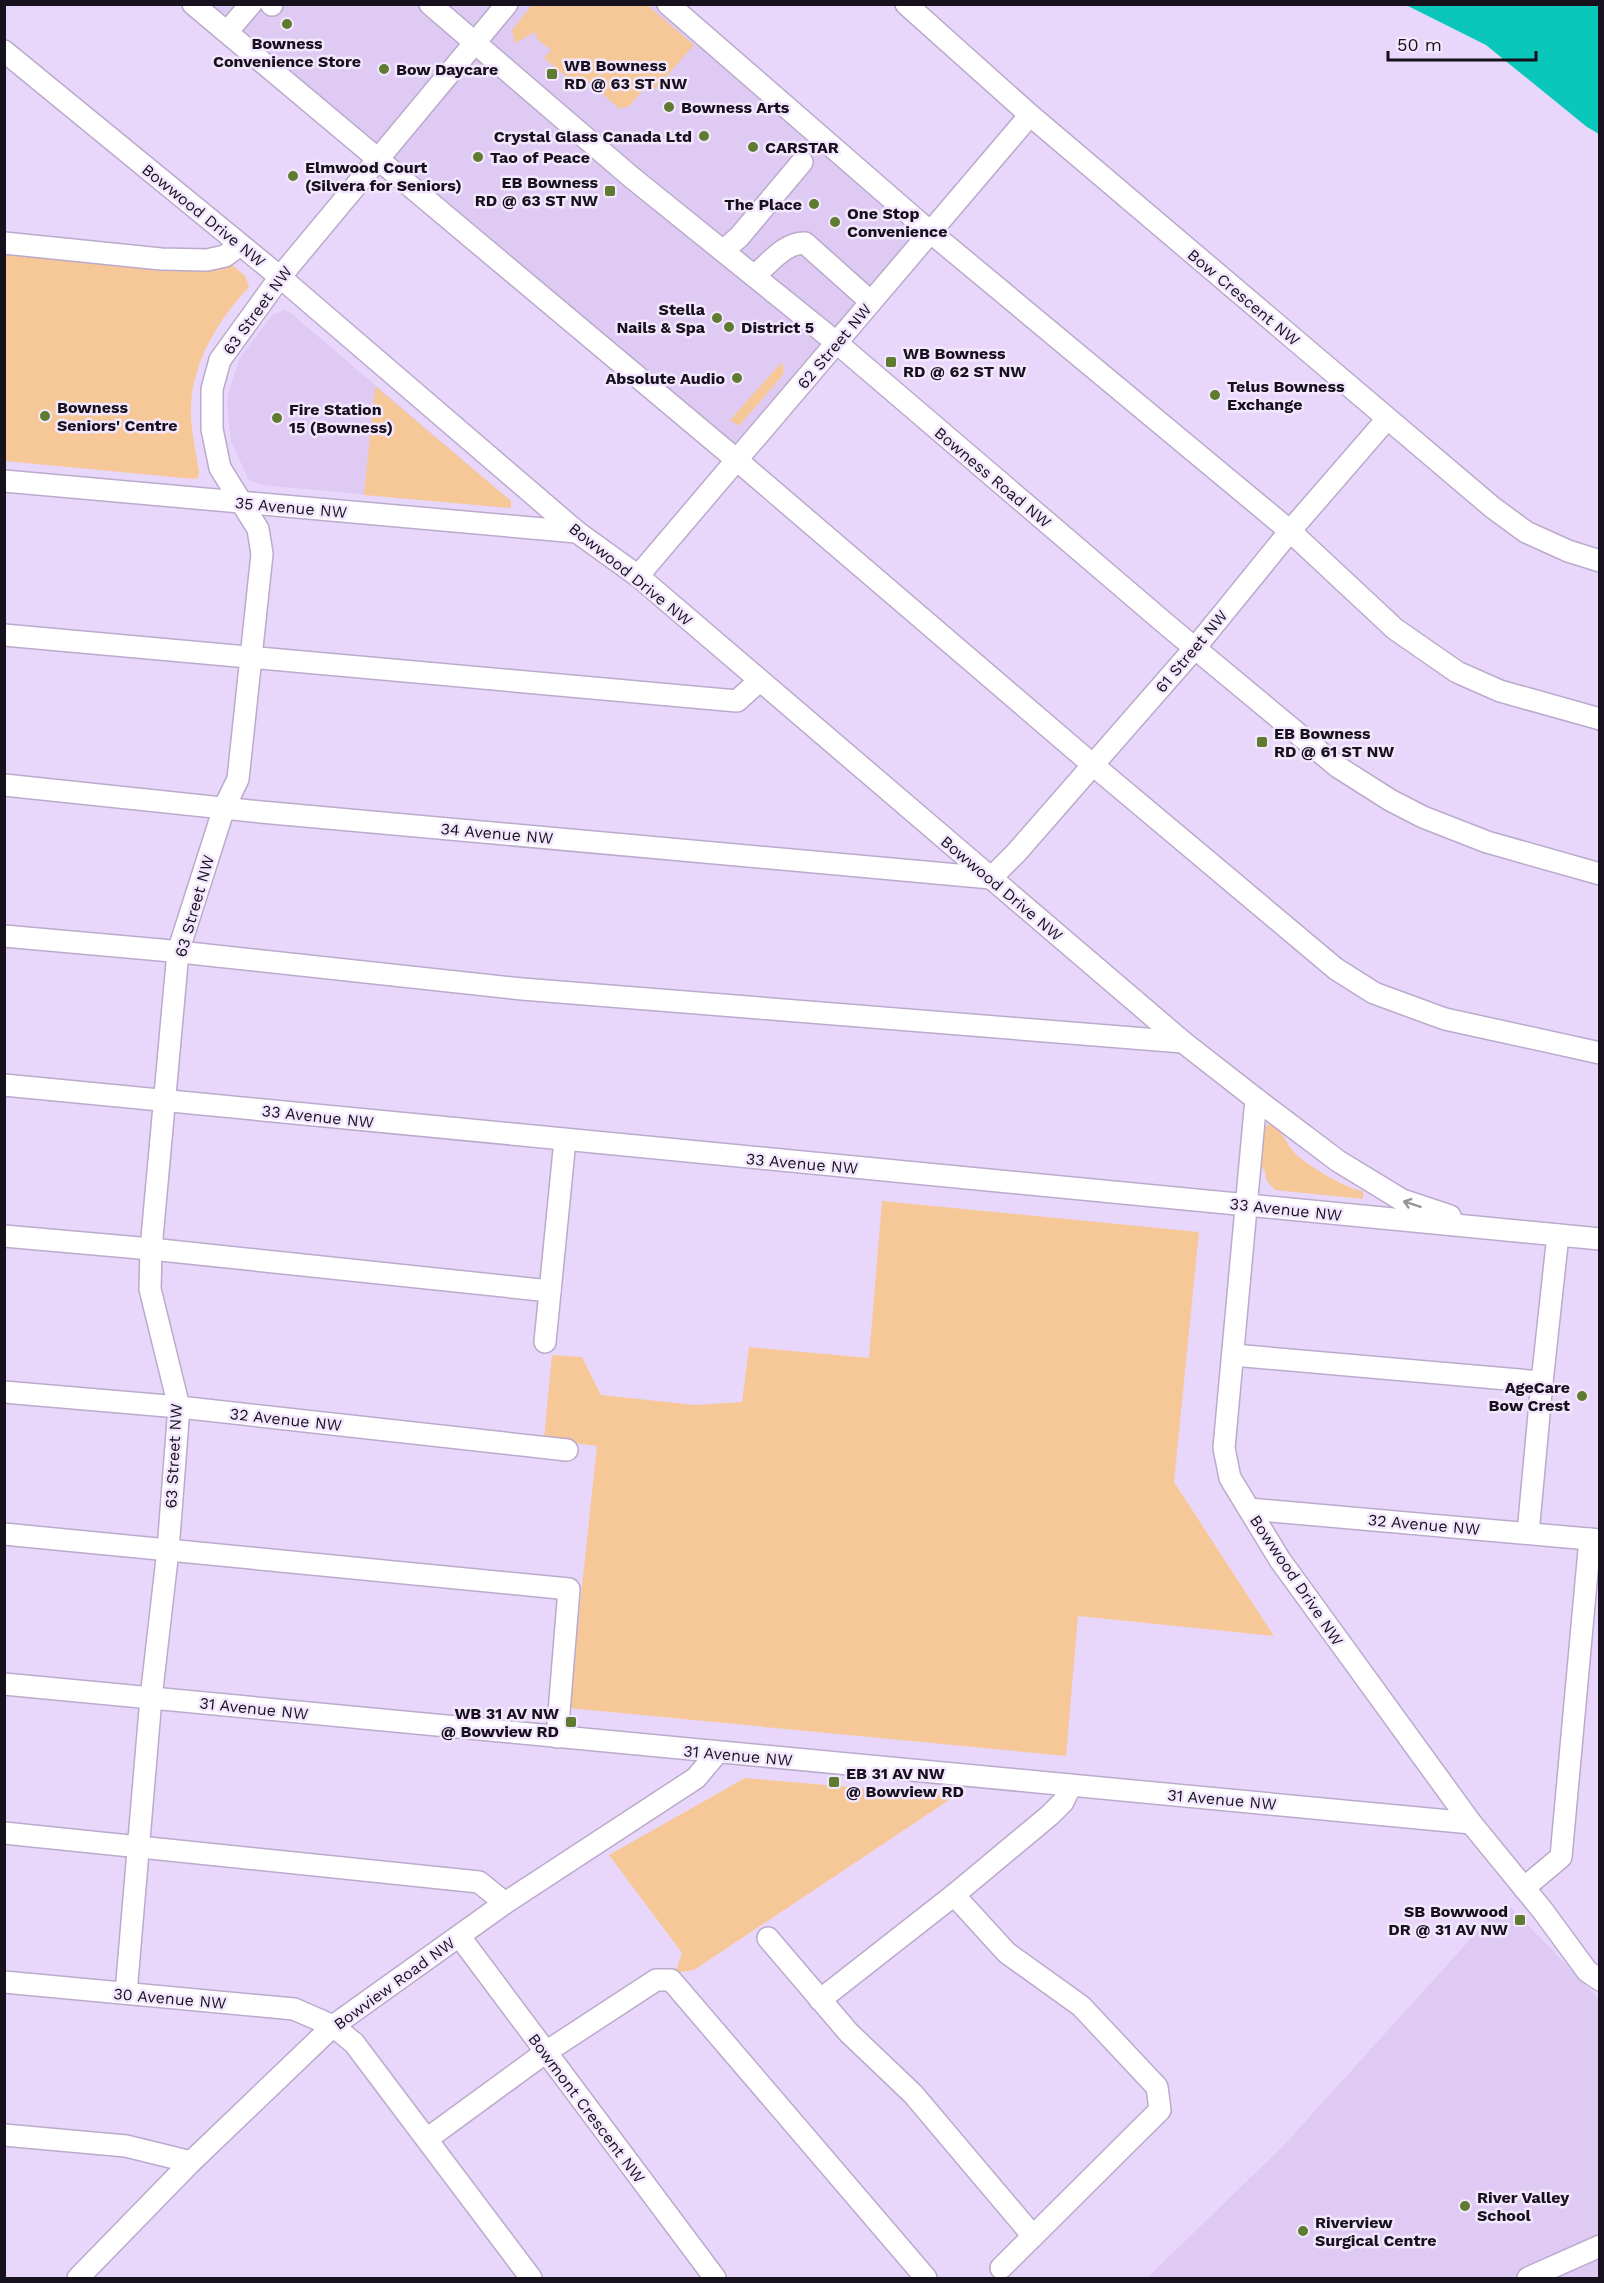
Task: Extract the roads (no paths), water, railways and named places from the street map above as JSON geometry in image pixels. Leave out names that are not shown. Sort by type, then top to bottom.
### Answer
[{"type":"street","points":[[193,4],[738,461],[1093,765],[1336,969],[1374,993],[1445,1019],[1599,1053]]},
{"type":"street","points":[[227,33],[251,4]]},
{"type":"street","name":"Bowness Road NW","points":[[430,4],[630,176],[837,343],[1338,767],[1390,800],[1423,817],[1487,842],[1599,874]]},
{"type":"street","name":"63 Street NW","points":[[126,1993],[151,1698],[168,1550],[179,1407],[150,1289],[151,1249],[178,952],[224,808],[238,779],[262,554],[258,529],[220,468],[212,429],[212,389],[220,360],[280,277],[507,4]]},
{"type":"street","points":[[668,4],[929,231],[1290,531],[1395,629],[1457,672],[1500,691],[1599,719]]},
{"type":"street","name":"Bow Crescent NW","points":[[906,4],[1030,115],[1492,507],[1526,531],[1568,551],[1599,561]]},
{"type":"street","name":"Bowwood Drive NW","points":[[4,51],[280,277],[577,532],[638,576],[1183,1042],[1338,1161],[1402,1200],[1488,1229]]},
{"type":"street","name":"62 Street NW","points":[[638,576],[1030,115]]},
{"type":"street","points":[[723,251],[739,237],[802,162]]},
{"type":"street","points":[[4,243],[161,259],[207,260],[225,256],[240,245]]},
{"type":"street","points":[[754,276],[788,247],[797,243],[805,243],[870,302]]},
{"type":"street","name":"61 Street NW","points":[[991,878],[1016,853],[1195,648],[1290,531],[1387,419]]},
{"type":"street","name":"35 Avenue NW","points":[[4,481],[577,532]]},
{"type":"street","points":[[4,635],[737,701],[759,681]]},
{"type":"street","name":"34 Avenue NW","points":[[4,785],[224,808],[991,878]]},
{"type":"street","points":[[4,936],[522,989],[1183,1042]]},
{"type":"street","name":"33 Avenue NW","points":[[4,1085],[1599,1239]]},
{"type":"street","name":"Bowwood Drive NW","points":[[1256,1099],[1224,1448],[1230,1478],[1280,1560],[1471,1823],[1587,1971],[1599,1980]]},
{"type":"street","points":[[545,1341],[565,1140]]},
{"type":"street","points":[[1528,1533],[1558,1235]]},
{"type":"street","points":[[4,1236],[550,1291]]},
{"type":"street","points":[[1233,1355],[1542,1382]]},
{"type":"street","name":"32 Avenue NW","points":[[4,1392],[179,1407],[567,1450]]},
{"type":"street","name":"32 Avenue NW","points":[[1249,1509],[1595,1540]]},
{"type":"street","points":[[4,1534],[570,1589],[557,1737]]},
{"type":"street","points":[[1524,1888],[1561,1857],[1595,1540]]},
{"type":"street","name":"31 Avenue NW","points":[[4,1684],[1471,1823]]},
{"type":"street","name":"Bowview Road NW","points":[[78,2278],[191,2162],[333,2026],[505,1903],[696,1778],[717,1753]]},
{"type":"street","points":[[820,2001],[954,1895],[1050,1815],[1063,1802],[1071,1785]]},
{"type":"street","points":[[4,1833],[479,1882],[505,1903]]},
{"type":"street","points":[[954,1895],[1007,1953],[1081,2006],[1157,2087],[1160,2110],[1001,2268]]},
{"type":"street","name":"Bowmont Crescent NW","points":[[460,1937],[715,2278]]},
{"type":"street","points":[[768,1938],[849,2033],[913,2094],[1033,2236]]},
{"type":"street","points":[[427,2139],[546,2052],[656,1980],[671,1980],[926,2278]]},
{"type":"street","name":"30 Avenue NW","points":[[4,1982],[294,2009],[333,2026],[354,2043],[531,2278]]},
{"type":"street","points":[[4,2136],[126,2146],[191,2162]]},
{"type":"street","points":[[1528,2278],[1599,2246]]},
{"type":"place","name":"Bowness Convenience Store","points":[[287,24]]},
{"type":"place","name":"Bow Daycare","points":[[384,69]]},
{"type":"place","name":"WB Bowness RD @ 63 ST NW","points":[[552,74]]},
{"type":"place","name":"Bowness Arts","points":[[669,107]]},
{"type":"place","name":"Crystal Glass Canada Ltd","points":[[704,136]]},
{"type":"place","name":"CARSTAR","points":[[753,147]]},
{"type":"place","name":"Tao of Peace","points":[[478,157]]},
{"type":"place","name":"Elmwood Court (Silvera for Seniors)","points":[[293,176]]},
{"type":"place","name":"EB Bowness RD @ 63 ST NW","points":[[610,191]]},
{"type":"place","name":"The Place","points":[[814,204]]},
{"type":"place","name":"One Stop Convenience","points":[[835,222]]},
{"type":"place","name":"Stella Nails & Spa","points":[[717,318]]},
{"type":"place","name":"District 5","points":[[729,327]]},
{"type":"place","name":"WB Bowness RD @ 62 ST NW","points":[[891,362]]},
{"type":"place","name":"Absolute Audio","points":[[737,378]]},
{"type":"place","name":"Telus Bowness Exchange","points":[[1215,395]]},
{"type":"place","name":"Bowness Seniors' Centre","points":[[45,416]]},
{"type":"place","name":"Fire Station 15 (Bowness)","points":[[277,418]]},
{"type":"place","name":"EB Bowness RD @ 61 ST NW","points":[[1262,742]]},
{"type":"place","name":"AgeCare Bow Crest","points":[[1582,1396]]},
{"type":"place","name":"WB 31 AV NW @ Bowview RD","points":[[571,1722]]},
{"type":"place","name":"EB 31 AV NW @ Bowview RD","points":[[834,1782]]},
{"type":"place","name":"SB Bowwood DR @ 31 AV NW","points":[[1520,1920]]},
{"type":"place","name":"River Valley School","points":[[1465,2206]]},
{"type":"place","name":"Riverview Surgical Centre","points":[[1303,2231]]}]
